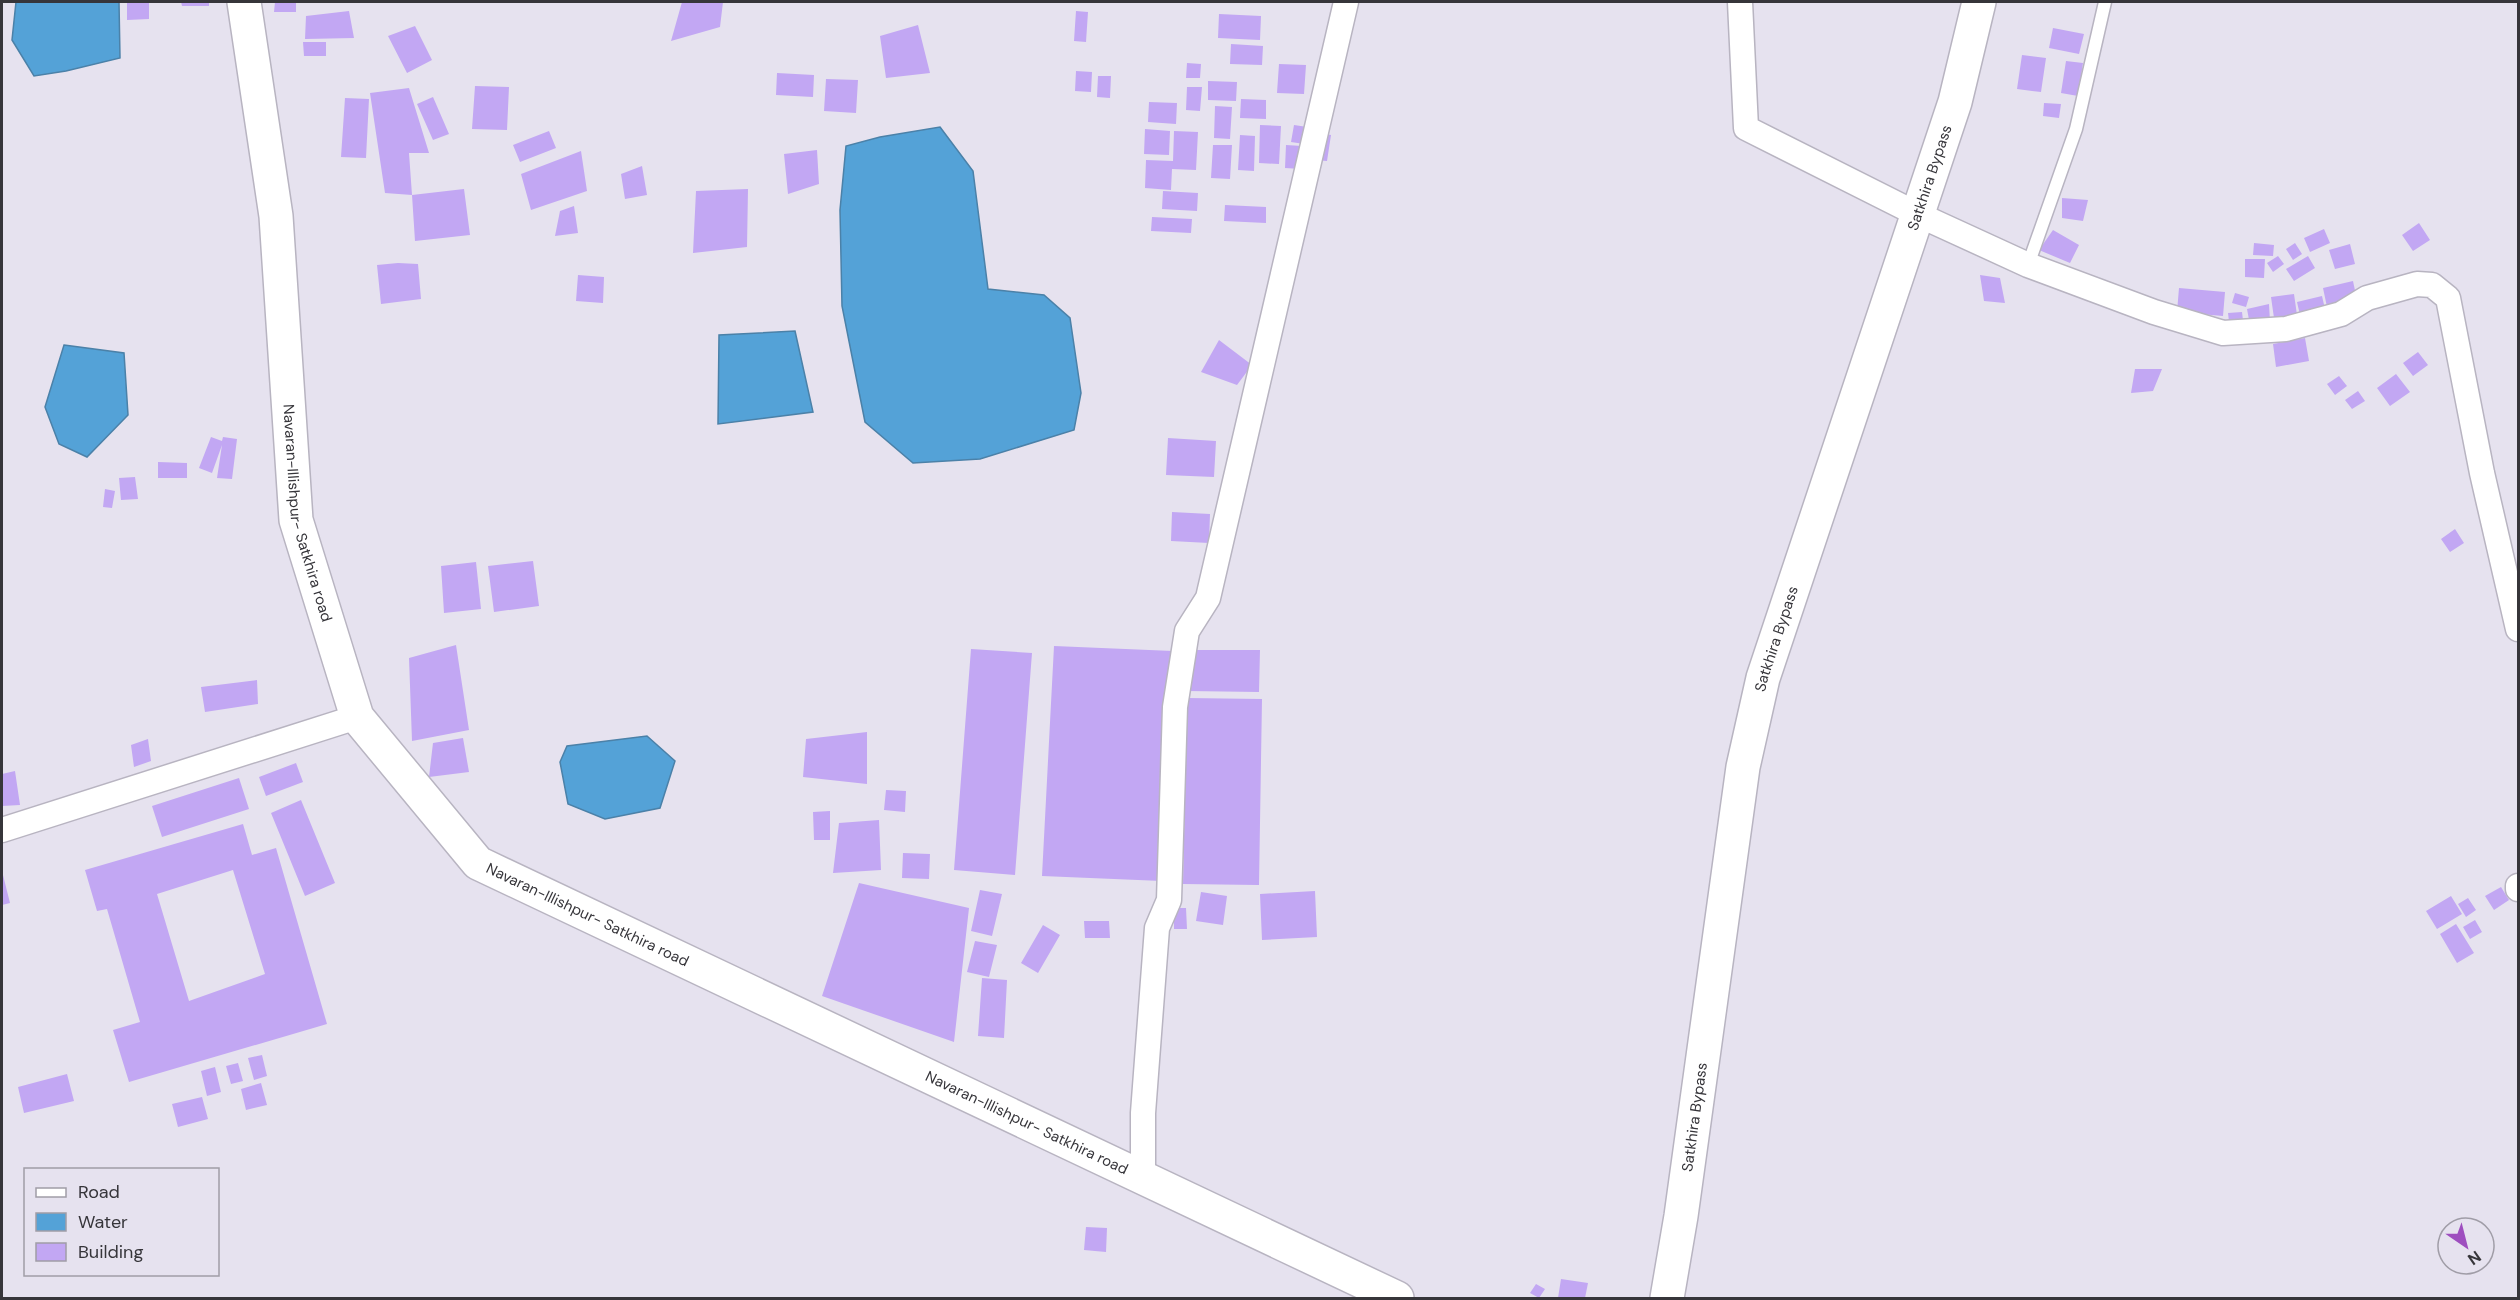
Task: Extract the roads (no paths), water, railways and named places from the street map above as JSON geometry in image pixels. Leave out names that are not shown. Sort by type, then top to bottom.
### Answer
[{"type":"highway","name":"Navaran-Illishpur- Satkhira road","points":[[244,2],[276,216],[296,520],[357,717],[478,863],[1397,1299]]},
{"type":"highway","name":"Satkhira Bypass","points":[[1667,1299],[1681,1216],[1743,767],[1763,678],[1919,215],[1955,102],[1979,2]]},
{"type":"street","points":[[1143,1178],[1143,1113],[1157,928],[1170,900],[1175,707],[1187,631],[1208,598],[1347,2]]},
{"type":"street","points":[[1740,2],[1746,128],[1919,215],[2028,265],[2154,312],[2223,333],[2286,328],[2341,314],[2380,293],[2417,284],[2432,285],[2448,298],[2482,473],[2514,586],[2518,629]]},
{"type":"street","points":[[2,830],[357,717]]},
{"type":"lane","points":[[2028,265],[2076,129],[2106,2]]},
{"type":"water","points":[[16,2],[119,2],[120,58],[34,76],[12,40]]},
{"type":"water","points":[[940,127],[973,171],[988,289],[1044,295],[1070,318],[1081,393],[1074,430],[980,459],[913,463],[865,422],[842,306],[840,210],[846,146],[880,137]]},
{"type":"water","points":[[795,331],[813,412],[718,424],[719,335]]},
{"type":"water","points":[[64,345],[124,353],[128,415],[87,457],[59,444],[45,407]]},
{"type":"water","points":[[647,736],[675,761],[660,808],[605,819],[568,804],[560,762],[567,746]]}]
